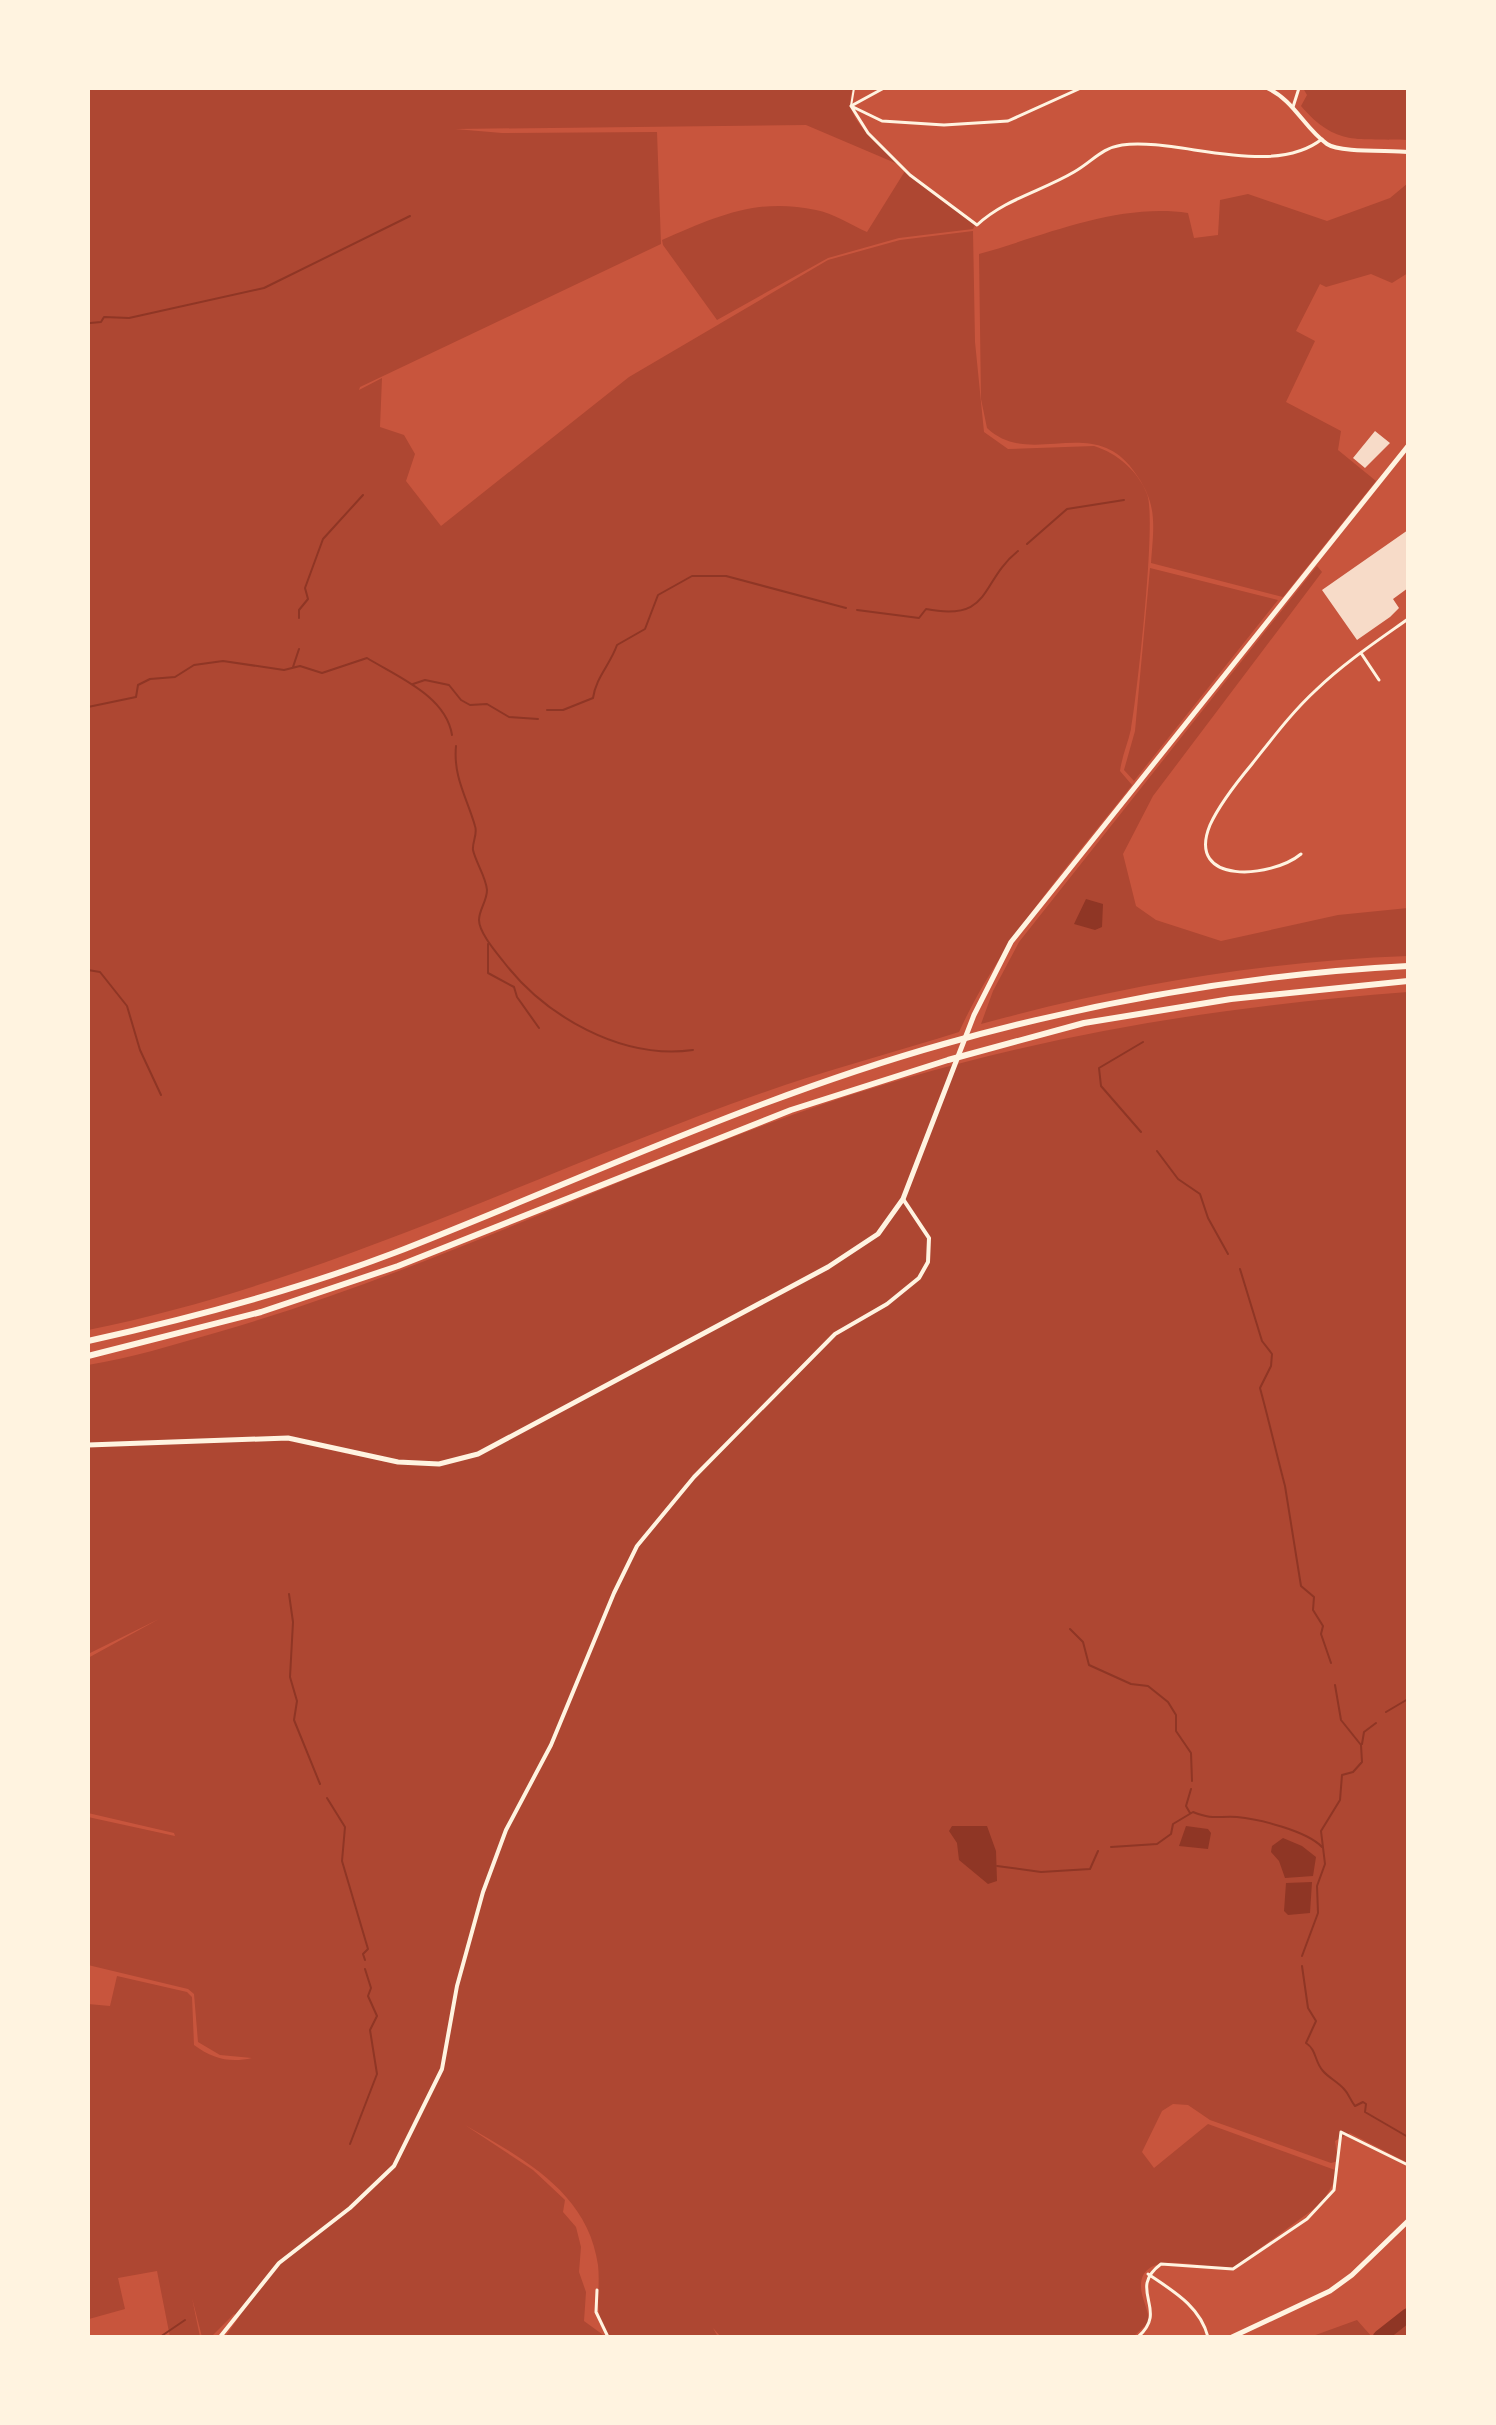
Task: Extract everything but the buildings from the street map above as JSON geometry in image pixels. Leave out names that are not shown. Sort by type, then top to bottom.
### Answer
[{"type":"highway","points":[[88,1341],[257,1300],[392,1253],[657,1146],[943,1044],[1082,1011],[1228,985],[1408,966]]},
{"type":"highway","points":[[88,1356],[261,1312],[398,1266],[791,1110],[948,1060],[1084,1023],[1231,999],[1408,981]]},
{"type":"main road","points":[[88,1445],[288,1438],[398,1462],[439,1464],[478,1454],[828,1267],[878,1234],[903,1199],[974,1015],[1011,942],[1408,446]]},
{"type":"main road","points":[[1399,460],[1408,452]]},
{"type":"main road","points":[[1232,2337],[1330,2291],[1352,2275],[1408,2221]]},
{"type":"street","points":[[851,106],[884,88]]},
{"type":"street","points":[[851,106],[882,121],[944,125],[1008,121],[1081,88]]},
{"type":"street","points":[[1267,88],[1293,107],[1334,148],[1408,152]]},
{"type":"street","points":[[1293,107],[1299,88]]},
{"type":"street","points":[[851,106],[868,133],[910,175],[977,225],[1024,194],[1076,171],[1103,149],[1125,145],[1214,155],[1274,156],[1322,139]]},
{"type":"street","points":[[1301,854],[1289,864],[1240,874],[1225,872],[1213,862],[1207,837],[1211,824],[1234,786],[1315,690],[1408,619]]},
{"type":"street","points":[[1361,653],[1379,680]]},
{"type":"street","points":[[220,2337],[279,2263],[350,2208],[394,2166],[442,2069],[457,1986],[483,1892],[506,1830],[551,1745],[588,1651],[637,1546],[694,1477],[835,1334],[887,1304],[919,1278],[928,1262],[929,1238],[903,1199]]},
{"type":"street","points":[[1138,2337],[1150,2327],[1152,2316],[1144,2285],[1148,2274],[1161,2264],[1221,2271],[1233,2269],[1307,2219],[1334,2190],[1341,2132],[1408,2165]]},
{"type":"street","points":[[1148,2274],[1183,2298],[1203,2320],[1208,2337]]},
{"type":"street","points":[[597,2290],[596,2312],[608,2337]]},
{"type":"lane","points":[[851,106],[854,88]]},
{"type":"shaded area","points":[[88,88],[853,88],[850,100],[857,121],[900,165],[806,125],[455,129],[502,133],[657,132],[661,244],[360,387],[359,390],[382,378],[380,427],[404,435],[415,454],[406,481],[441,526],[629,377],[828,260],[900,240],[973,231],[975,342],[984,432],[1008,449],[1094,446],[1111,453],[1126,464],[1147,494],[1150,536],[1131,729],[1120,771],[1132,785],[1016,934],[959,1032],[806,1078],[698,1116],[441,1219],[268,1282],[88,1330]]},
{"type":"shaded area","points":[[1303,88],[1408,88],[1408,140],[1349,138],[1337,134],[1325,128],[1301,106],[1307,95]]},
{"type":"shaded area","points":[[905,171],[975,225],[973,229],[899,238],[828,258],[717,320],[663,245],[662,240],[719,217],[774,206],[822,212],[867,232]]},
{"type":"shaded area","points":[[1408,183],[1408,273],[1392,283],[1371,274],[1326,287],[1320,284],[1296,331],[1315,341],[1286,402],[1341,431],[1338,450],[1376,481],[1283,597],[1151,563],[1153,525],[1147,493],[1133,470],[1117,454],[1099,446],[1080,443],[1022,444],[1004,439],[987,428],[981,399],[979,254],[1082,223],[1135,213],[1188,213],[1194,238],[1218,235],[1220,200],[1248,194],[1327,221],[1390,198]]},
{"type":"shaded area","points":[[1317,566],[1322,572],[1153,796],[1123,854],[1136,906],[1156,920],[1221,941],[1338,915],[1408,908],[1408,956],[1300,963],[1193,978],[1086,998],[981,1024],[993,991],[1019,942]]},
{"type":"shaded area","points":[[1150,568],[1278,600],[1134,781],[1124,770],[1135,731]]},
{"type":"shaded area","points":[[1086,899],[1103,904],[1102,927],[1095,930],[1074,924]]},
{"type":"shaded area","points":[[1408,992],[1408,2163],[1350,2133],[1335,2141],[1338,2161],[1331,2163],[1210,2120],[1188,2105],[1173,2104],[1162,2111],[1142,2152],[1154,2168],[1208,2124],[1335,2170],[1337,2177],[1322,2203],[1233,2268],[1166,2263],[1154,2266],[1145,2273],[1141,2289],[1149,2322],[1133,2337],[721,2337],[713,2328],[718,2337],[609,2337],[599,2311],[598,2265],[592,2239],[581,2217],[567,2197],[549,2180],[465,2125],[533,2170],[565,2200],[563,2212],[576,2227],[581,2247],[579,2272],[586,2292],[584,2321],[606,2337],[225,2337],[239,2317],[234,2314],[211,2337],[202,2337],[192,2298],[200,2337],[170,2337],[157,2271],[118,2278],[125,2309],[89,2319],[88,2004],[110,2006],[117,1976],[187,1992],[192,1997],[194,2045],[222,2059],[252,2058],[220,2055],[198,2042],[194,1994],[188,1989],[88,1965],[88,1817],[175,1836],[174,1833],[88,1813],[88,1658],[159,1619],[88,1654],[88,1365],[215,1333],[362,1285],[792,1115],[944,1068],[1096,1032],[1173,1019]]},
{"type":"shaded area","points":[[952,1826],[987,1826],[996,1851],[997,1881],[988,1884],[959,1860],[957,1843],[949,1831]]},
{"type":"shaded area","points":[[1186,1826],[1208,1829],[1211,1833],[1208,1849],[1179,1846]]},
{"type":"shaded area","points":[[1283,1838],[1302,1846],[1316,1857],[1313,1876],[1285,1878],[1279,1861],[1271,1852],[1272,1846]]},
{"type":"shaded area","points":[[1312,1882],[1310,1913],[1288,1915],[1284,1911],[1286,1883]]},
{"type":"shaded area","points":[[1408,2308],[1408,2337],[1373,2337]]},
{"type":"shaded area","points":[[1357,2320],[1372,2337],[1310,2337]]},
{"type":"waterway","points":[[90,323],[101,322],[104,317],[129,318],[264,288],[410,216]]},
{"type":"waterway","points":[[299,618],[299,610],[308,599],[305,588],[323,539],[363,495]]},
{"type":"waterway","points":[[1027,544],[1067,509],[1124,500]]},
{"type":"waterway","points":[[857,610],[919,618],[926,609],[948,612],[963,610],[974,605],[1018,551]]},
{"type":"waterway","points":[[547,710],[563,710],[593,698],[617,645],[645,629],[658,595],[692,576],[726,576],[846,608]]},
{"type":"waterway","points":[[293,667],[299,649]]},
{"type":"waterway","points":[[88,707],[136,697],[138,685],[150,679],[175,677],[194,665],[223,661],[284,670],[300,666],[322,673],[367,658],[406,680],[431,699],[441,709],[452,735]]},
{"type":"waterway","points":[[413,684],[425,680],[449,685],[461,700],[470,705],[487,704],[509,717],[538,719]]},
{"type":"waterway","points":[[456,746],[459,778],[476,829],[473,850],[487,890],[479,916],[480,925],[496,952],[540,1000],[587,1030],[639,1048],[693,1050]]},
{"type":"waterway","points":[[488,944],[488,973],[514,987],[517,997],[539,1028]]},
{"type":"waterway","points":[[88,970],[100,972],[127,1006],[140,1050],[161,1095]]},
{"type":"waterway","points":[[1141,1132],[1101,1086],[1099,1068],[1143,1042]]},
{"type":"waterway","points":[[1157,1151],[1178,1179],[1200,1194],[1208,1218],[1228,1254]]},
{"type":"waterway","points":[[1240,1269],[1262,1341],[1272,1354],[1271,1366],[1260,1388],[1285,1486],[1301,1586],[1314,1597],[1313,1610],[1323,1626],[1321,1634],[1331,1663]]},
{"type":"waterway","points":[[289,1594],[293,1622],[290,1677],[297,1701],[294,1720],[320,1784]]},
{"type":"waterway","points":[[1070,1629],[1083,1642],[1089,1665],[1131,1684],[1148,1686],[1168,1702],[1176,1715],[1176,1731],[1191,1753],[1192,1781]]},
{"type":"waterway","points":[[1302,1956],[1318,1913],[1317,1886],[1325,1864],[1321,1831],[1340,1800],[1342,1775],[1353,1772],[1362,1762],[1361,1745],[1341,1720],[1335,1685]]},
{"type":"waterway","points":[[1386,1712],[1408,1699]]},
{"type":"waterway","points":[[1362,1744],[1364,1732],[1376,1723]]},
{"type":"waterway","points":[[1190,1813],[1186,1806],[1191,1789]]},
{"type":"waterway","points":[[327,1798],[345,1827],[342,1861],[368,1949],[363,1954],[365,1960]]},
{"type":"waterway","points":[[1111,1847],[1157,1844],[1171,1834],[1173,1824],[1193,1812],[1210,1817],[1237,1817],[1270,1823],[1305,1836],[1322,1847]]},
{"type":"waterway","points":[[997,1866],[1041,1872],[1090,1869],[1098,1851]]},
{"type":"waterway","points":[[1302,1966],[1308,2008],[1316,2021],[1306,2043],[1320,2067],[1344,2089],[1355,2106],[1363,2102],[1366,2104],[1365,2112],[1408,2137]]},
{"type":"waterway","points":[[350,2144],[377,2074],[370,2030],[377,2016],[368,1996],[371,1988],[365,1969]]},
{"type":"waterway","points":[[1380,2337],[1408,2315]]},
{"type":"waterway","points":[[160,2337],[185,2320]]}]
